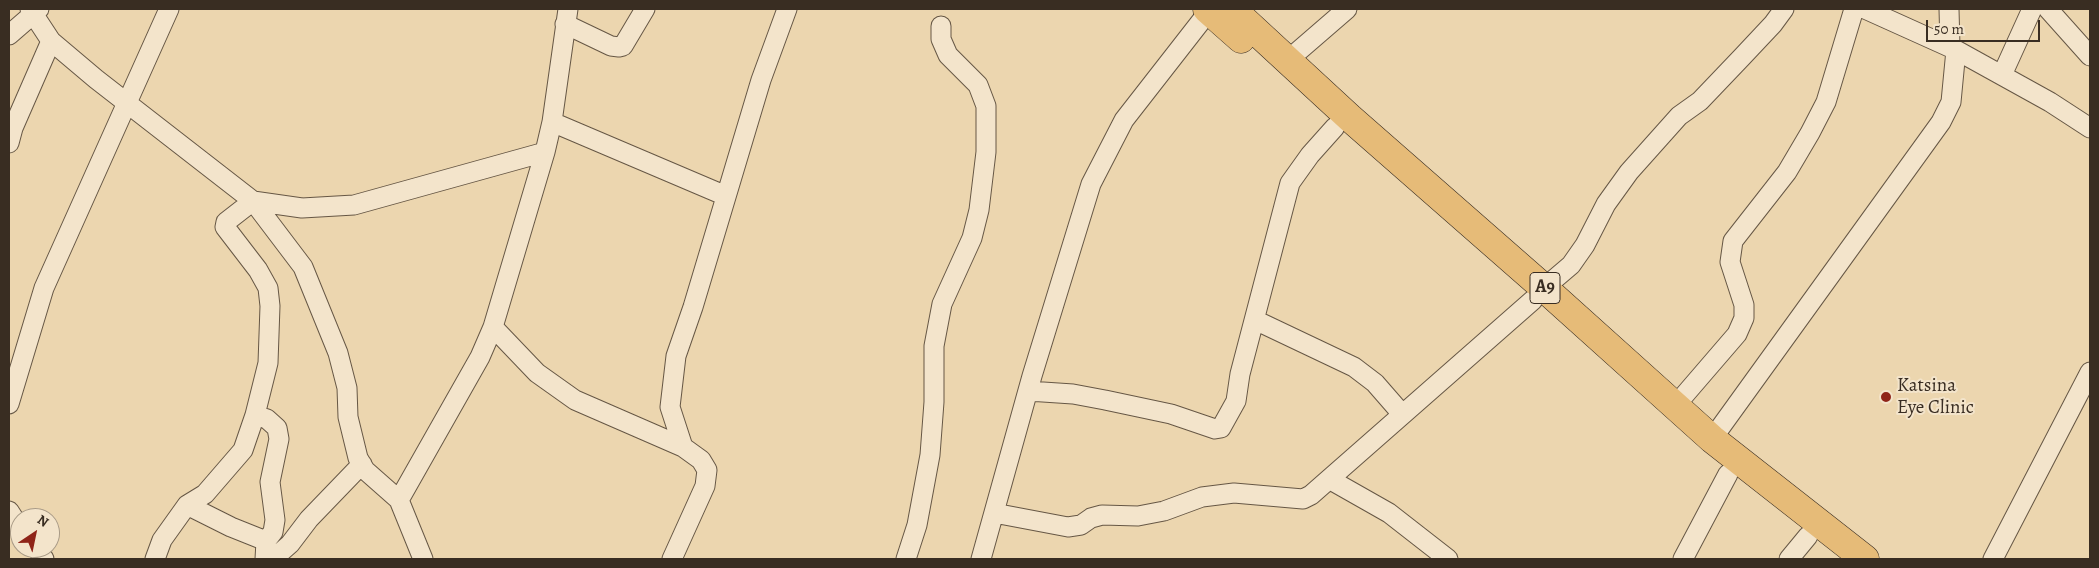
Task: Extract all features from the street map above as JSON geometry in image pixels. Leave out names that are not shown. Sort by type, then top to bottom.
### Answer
[{"type":"highway","name":"A9","points":[[1216,9],[1288,60],[1539,294],[1728,474],[1838,559]]},
{"type":"highway","name":"A9","points":[[1216,9],[1335,127],[1539,294]]},
{"type":"highway","name":"A9","points":[[1574,327],[1675,406],[1712,439],[1865,559]]},
{"type":"street","points":[[9,404],[14,369],[44,288],[169,9]]},
{"type":"street","points":[[399,500],[480,357],[494,327],[545,152],[552,122],[567,17],[611,46],[623,46],[645,9]]},
{"type":"street","points":[[683,447],[670,407],[676,356],[693,307],[762,80],[787,9]]},
{"type":"street","points":[[980,559],[1082,209],[1105,154],[1124,120],[1216,9]]},
{"type":"street","points":[[1288,60],[1347,9]]},
{"type":"street","points":[[994,513],[1068,527],[1081,525],[1091,518],[1102,515],[1138,516],[1164,511],[1202,497],[1234,493],[1303,499],[1329,479],[1571,266],[1585,245],[1606,204],[1629,172],[1679,116],[1700,101],[1755,44],[1784,9]]},
{"type":"street","points":[[1675,406],[1736,334],[1744,318],[1744,305],[1730,262],[1733,241],[1787,172],[1810,133],[1826,102],[1854,9]]},
{"type":"street","points":[[1864,9],[1953,48],[2089,123]]},
{"type":"street","points":[[1712,439],[1933,135],[1951,102],[1953,48],[1949,9]]},
{"type":"street","points":[[2002,75],[2032,9]]},
{"type":"street","points":[[2048,9],[2090,56]]},
{"type":"street","points":[[9,35],[34,11],[51,41],[253,201],[303,266],[328,326],[347,388],[348,417],[358,458],[399,500],[422,559]]},
{"type":"street","points":[[906,559],[917,525],[930,455],[934,402],[934,346],[942,304],[972,238],[986,152],[986,106],[978,85],[948,55],[941,39],[941,26]]},
{"type":"street","points":[[9,143],[13,128],[51,41]]},
{"type":"street","points":[[552,122],[726,196]]},
{"type":"street","points":[[1028,391],[1073,394],[1105,400],[1171,414],[1215,429],[1221,428],[1236,401],[1240,374],[1290,183],[1310,155],[1335,127]]},
{"type":"street","points":[[155,559],[162,540],[187,505],[205,494],[243,450],[255,415],[268,363],[270,306],[268,288],[258,270],[224,224],[253,201],[302,208],[354,205],[545,152]]},
{"type":"street","points":[[1255,320],[1354,367],[1375,383],[1402,414]]},
{"type":"street","points":[[494,327],[537,373],[575,400],[683,447],[701,460],[707,470],[705,486],[672,559]]},
{"type":"street","points":[[1993,559],[2090,373]]},
{"type":"street","points":[[187,505],[231,527],[266,550],[276,520],[270,482],[279,439],[277,428],[268,419],[255,415]]},
{"type":"street","points":[[273,559],[298,536],[309,519],[362,464]]},
{"type":"street","points":[[1683,559],[1728,474]]},
{"type":"street","points":[[1329,479],[1389,513],[1448,559]]},
{"type":"street","points":[[1789,559],[1808,536]]},
{"type":"place","name":"Katsina Eye Clinic","points":[[1886,397]]}]
